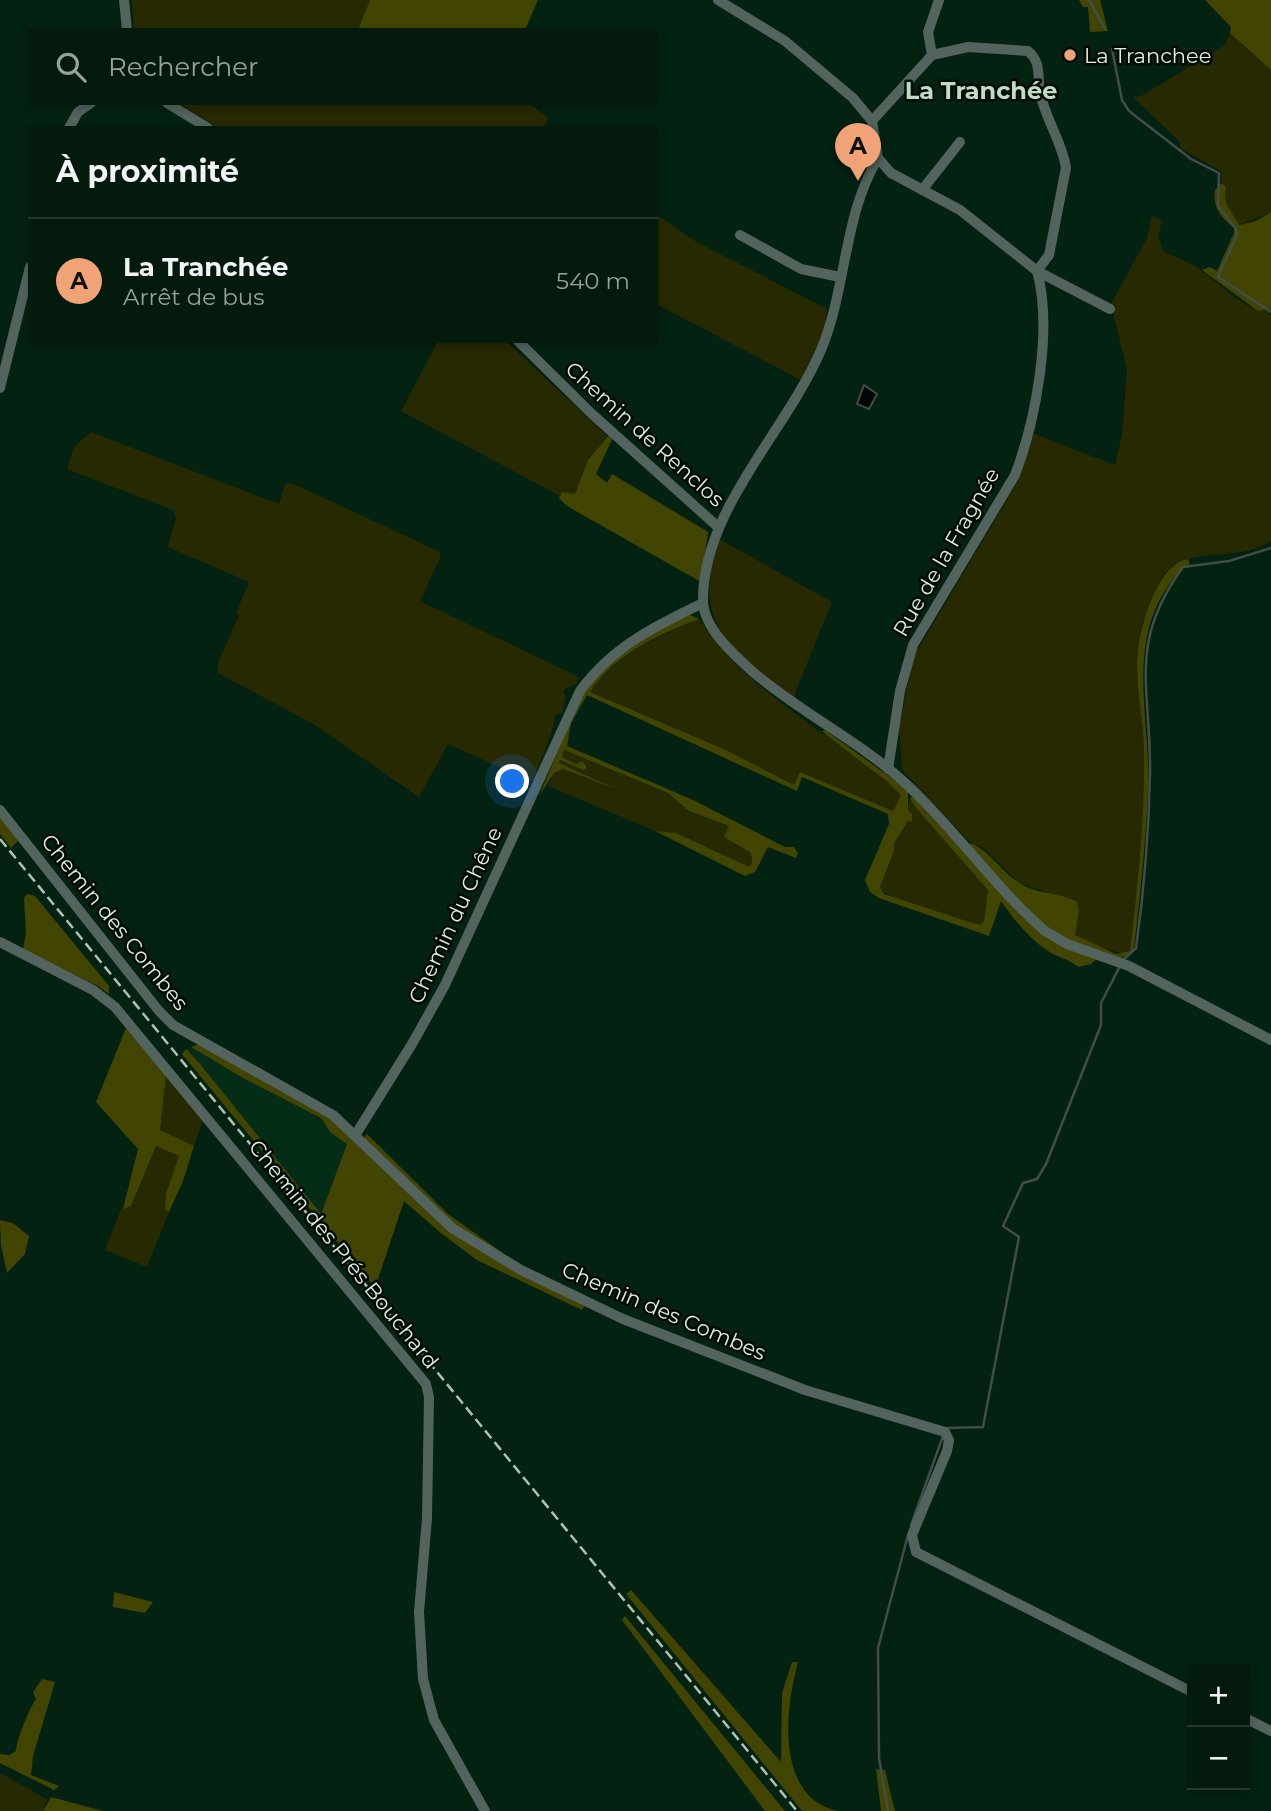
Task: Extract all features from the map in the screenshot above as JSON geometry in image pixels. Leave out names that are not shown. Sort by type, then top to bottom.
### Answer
[{"type":"street","points":[[124,0],[127,28]]},
{"type":"street","points":[[718,0],[785,41],[853,98],[872,121],[878,158],[891,173],[960,210],[1037,271],[1110,309]]},
{"type":"street","points":[[932,55],[928,46],[928,32],[939,0]]},
{"type":"street","points":[[872,121],[932,55],[968,47],[1023,49],[1037,59],[1043,105],[1064,155],[1066,168],[1049,255],[1037,271]]},
{"type":"street","points":[[70,126],[78,113],[88,105]]},
{"type":"street","points":[[170,105],[205,126]]},
{"type":"street","points":[[922,190],[960,142]]},
{"type":"street","points":[[878,158],[860,199],[831,324],[807,379],[717,526],[703,603],[715,632],[751,670],[888,769],[913,791],[1045,931],[1067,944],[1121,963],[1271,1040]]},
{"type":"street","points":[[740,235],[801,269],[840,277]]},
{"type":"street","name":"Rue de la Fragnée","points":[[888,769],[900,691],[912,645],[1008,487],[1021,458],[1037,385],[1042,342],[1041,291],[1037,271]]},
{"type":"street","points":[[0,388],[28,275]]},
{"type":"street","name":"Chemin de Renclos","points":[[520,343],[592,414],[717,526]]},
{"type":"street","name":"Chemin du Chêne","points":[[356,1134],[412,1044],[444,985],[580,691],[603,663],[625,644],[703,603]]},
{"type":"street","name":"Chemin des Combes","points":[[0,810],[166,1019],[182,1031],[309,1099],[356,1134],[452,1228],[485,1251],[623,1319],[805,1390],[945,1433],[946,1457],[912,1535],[916,1552],[1187,1689]]},
{"type":"street","name":"Chemin des Prés Bouchard","points":[[0,942],[93,990],[115,1007],[426,1384],[429,1397],[427,1518],[419,1620],[423,1679],[434,1720],[485,1811]]},
{"type":"street","points":[[1250,1720],[1271,1731]]},
{"type":"shaded area","points":[[132,0],[370,0],[359,28],[134,28]]},
{"type":"shaded area","points":[[370,0],[538,0],[526,28],[359,28]]},
{"type":"shaded area","points":[[1079,0],[1100,0],[1108,31],[1090,32],[1088,7],[1083,7]]},
{"type":"shaded area","points":[[1205,0],[1271,0],[1271,70],[1230,33],[1231,27]]},
{"type":"shaded area","points":[[1230,33],[1271,70],[1271,212],[1239,225],[1224,201],[1226,187],[1222,183],[1221,171],[1180,148],[1180,142],[1133,97],[1141,96],[1224,46]]},
{"type":"shaded area","points":[[182,105],[531,105],[548,117],[545,126],[215,126]]},
{"type":"shaded area","points":[[1222,183],[1226,187],[1227,203],[1239,225],[1256,221],[1271,212],[1271,309],[1258,311],[1202,270],[1210,267],[1217,271],[1234,233],[1234,228],[1216,207],[1215,190]]},
{"type":"shaded area","points":[[658,215],[695,241],[827,309],[824,331],[801,380],[658,305]]},
{"type":"shaded area","points":[[1152,215],[1162,221],[1158,236],[1164,252],[1194,266],[1242,302],[1250,307],[1268,311],[1271,316],[1271,541],[1246,551],[1191,558],[1180,562],[1164,575],[1150,602],[1137,655],[1144,748],[1143,799],[1130,951],[1124,954],[1091,945],[1074,935],[1079,912],[1041,890],[1019,883],[984,848],[971,843],[902,770],[899,728],[915,648],[920,646],[1018,481],[1032,433],[1115,465],[1122,435],[1127,369],[1111,304],[1147,238]]},
{"type":"shaded area","points":[[437,343],[508,343],[607,436],[588,461],[575,494],[562,492],[560,496],[401,411]]},
{"type":"shaded area","points":[[864,385],[877,394],[869,409],[857,404]]},
{"type":"shaded area","points":[[91,432],[279,504],[285,484],[292,483],[440,552],[440,558],[420,601],[579,677],[576,684],[563,690],[566,697],[562,713],[556,714],[532,782],[448,744],[419,797],[315,725],[218,673],[218,663],[239,615],[236,613],[249,582],[168,547],[176,518],[173,510],[67,469],[74,447]]},
{"type":"shaded area","points":[[609,435],[613,437],[596,474],[607,483],[612,474],[708,532],[701,582],[567,506],[559,498],[562,492],[575,494],[588,460]]},
{"type":"shaded area","points":[[719,539],[832,602],[795,693],[796,701],[753,667],[723,634],[714,615],[710,594],[711,569]]},
{"type":"shaded area","points":[[1188,559],[1190,564],[1175,576],[1155,609],[1148,634],[1143,685],[1148,763],[1146,829],[1134,948],[1128,955],[1117,959],[1060,937],[1043,926],[969,847],[971,843],[978,847],[1024,886],[1077,902],[1079,911],[1075,935],[1116,954],[1130,951],[1143,799],[1144,748],[1137,655],[1154,592],[1169,570]]},
{"type":"shaded area","points":[[688,614],[699,619],[638,647],[612,667],[590,692],[726,750],[794,785],[800,772],[893,811],[901,796],[889,783],[822,731],[825,730],[908,790],[908,811],[912,814],[912,822],[908,821],[894,843],[894,851],[880,887],[884,894],[980,925],[984,921],[988,890],[917,809],[910,799],[912,796],[1043,935],[1098,958],[1091,964],[1078,967],[1052,953],[1029,935],[1001,901],[989,936],[879,898],[870,892],[865,880],[889,824],[888,814],[802,777],[797,791],[587,695],[571,723],[567,746],[693,800],[785,847],[794,847],[798,853],[796,858],[768,847],[755,872],[745,876],[655,831],[676,833],[749,867],[752,863],[751,853],[724,837],[729,826],[689,811],[668,793],[564,750],[562,757],[576,764],[583,761],[587,768],[583,770],[560,760],[559,763],[617,789],[563,769],[554,773],[539,796],[577,706],[588,686],[622,651]]},
{"type":"shaded area","points":[[699,619],[739,667],[762,688],[889,783],[901,797],[893,811],[800,772],[794,785],[726,750],[590,692],[612,667],[625,657],[653,640]]},
{"type":"shaded area","points":[[563,750],[668,793],[689,811],[730,827],[725,837],[751,853],[752,863],[749,868],[676,833],[655,831],[548,786],[554,772],[563,769],[605,783],[558,763],[560,760],[583,770],[587,768],[583,761],[577,764],[562,757]]},
{"type":"shaded area","points":[[910,799],[988,890],[984,921],[980,925],[911,905],[880,887],[894,851],[894,843],[908,821],[911,821],[907,811]]},
{"type":"shaded area","points":[[0,815],[19,840],[11,848],[0,834]]},
{"type":"shaded area","points":[[27,894],[35,896],[109,986],[109,994],[98,986],[23,950],[26,933],[24,898]]},
{"type":"shaded area","points":[[126,1028],[166,1076],[160,1130],[194,1146],[183,1181],[169,1212],[165,1209],[166,1194],[179,1156],[156,1146],[131,1206],[123,1209],[138,1149],[96,1102]]},
{"type":"shaded area","points":[[199,1044],[326,1113],[359,1143],[367,1134],[448,1214],[507,1256],[504,1264],[585,1305],[582,1310],[477,1260],[404,1201],[375,1288],[182,1054],[186,1049],[200,1064],[321,1214],[347,1144],[331,1133],[321,1118],[243,1078],[191,1047]]},
{"type":"shaded area","points":[[191,1047],[243,1078],[321,1118],[331,1133],[347,1144],[321,1215],[186,1049]]},
{"type":"shaded area","points":[[166,1076],[203,1120],[194,1146],[160,1130]]},
{"type":"shaded area","points":[[156,1146],[179,1156],[165,1209],[169,1212],[147,1267],[105,1250],[122,1207],[131,1206]]},
{"type":"shaded area","points":[[0,1220],[13,1223],[29,1236],[25,1254],[7,1273],[1,1245]]},
{"type":"shaded area","points":[[631,1590],[781,1762],[782,1693],[792,1662],[798,1662],[788,1726],[794,1770],[803,1788],[817,1802],[837,1811],[802,1811],[626,1594]]},
{"type":"shaded area","points":[[114,1592],[153,1602],[145,1613],[113,1607]]},
{"type":"shaded area","points":[[625,1616],[785,1811],[765,1811],[622,1620]]},
{"type":"shaded area","points":[[42,1679],[55,1682],[33,1756],[31,1775],[59,1786],[54,1790],[0,1763],[0,1754],[9,1755],[16,1751],[24,1724],[36,1699],[33,1692]]},
{"type":"shaded area","points":[[876,1769],[885,1770],[895,1811],[881,1811]]},
{"type":"shaded area","points":[[0,1773],[47,1799],[43,1811],[0,1811]]},
{"type":"shaded area","points":[[51,1797],[103,1811],[43,1811]]},
{"type":"waterway","points":[[1089,0],[1105,29]]},
{"type":"waterway","points":[[1112,49],[1122,100],[1129,111],[1191,159],[1219,173],[1218,206],[1236,229],[1237,235],[1218,277],[1271,312]]},
{"type":"waterway","points":[[1123,960],[1136,948],[1144,883],[1150,772],[1146,666],[1154,620],[1183,567],[1229,561],[1271,548]]},
{"type":"waterway","points":[[947,1428],[983,1427],[1019,1237],[1003,1226],[1023,1183],[1037,1179],[1046,1164],[1101,1025],[1101,1003],[1120,966]]},
{"type":"waterway","points":[[911,1525],[943,1436]]},
{"type":"waterway","points":[[888,1811],[879,1758],[878,1648],[908,1535]]},
{"type":"railway","points":[[0,839],[797,1811]]},
{"type":"place","name":"La Tranchee","points":[[1070,55]]},
{"type":"place","name":"La Tranchée","points":[[858,181]]},
{"type":"district","name":"La Tranchée","points":[[981,90]]}]
